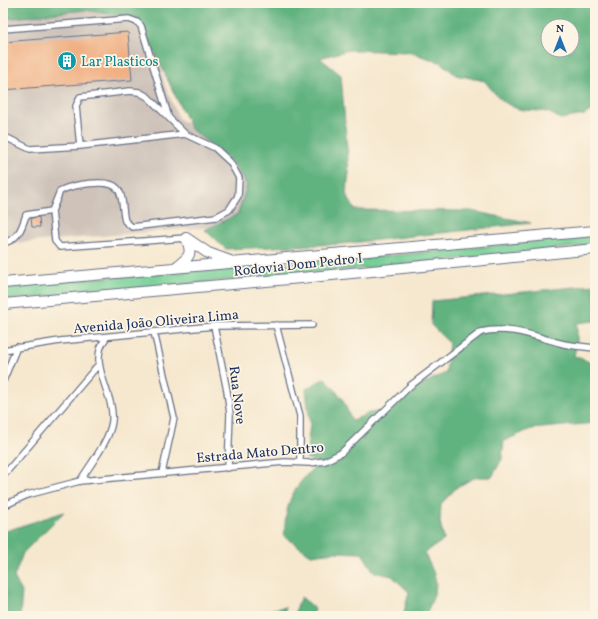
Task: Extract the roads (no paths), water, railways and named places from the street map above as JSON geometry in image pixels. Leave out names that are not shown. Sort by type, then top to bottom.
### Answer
[{"type":"highway","name":"Rodovia Dom Pedro I","points":[[3,283],[595,231]]},
{"type":"highway","points":[[186,238],[208,253],[234,262]]},
{"type":"highway","points":[[176,267],[186,260],[190,254],[190,247],[186,238]]},
{"type":"highway","name":"Rodovia Dom Pedro I","points":[[3,304],[301,278],[595,249]]},
{"type":"street","points":[[3,29],[128,19],[138,22],[141,26],[168,117]]},
{"type":"street","points":[[80,146],[76,106],[77,101],[85,95],[130,91],[139,92],[148,97],[185,134],[215,148],[230,162],[238,178],[238,196],[229,210],[216,217],[132,226],[125,221],[122,198],[118,188],[111,184],[96,183],[66,187],[60,191],[52,211],[55,241],[60,247],[186,238]]},
{"type":"street","points":[[3,136],[30,149],[80,146],[185,134]]},
{"type":"street","points":[[3,242],[16,238],[26,215],[52,211]]},
{"type":"street","points":[[276,325],[300,416],[300,462]]},
{"type":"street","name":"Avenida João Oliveira Lima","points":[[3,350],[17,347],[214,326],[312,325]]},
{"type":"street","name":"Rua Nove","points":[[214,326],[228,391],[230,414],[228,468]]},
{"type":"street","name":"Estrada Mato Dentro","points":[[3,506],[27,495],[80,481],[285,462],[325,461],[341,453],[410,386],[481,332],[493,329],[508,330],[566,344],[595,348]]},
{"type":"street","points":[[154,332],[174,418],[162,473]]},
{"type":"street","points":[[80,481],[107,437],[112,422],[112,407],[99,364],[98,353],[106,338]]},
{"type":"street","points":[[3,381],[17,347]]},
{"type":"street","points":[[3,476],[99,364]]},
{"type":"place","name":"Lar Plasticos","points":[[67,61]]}]
